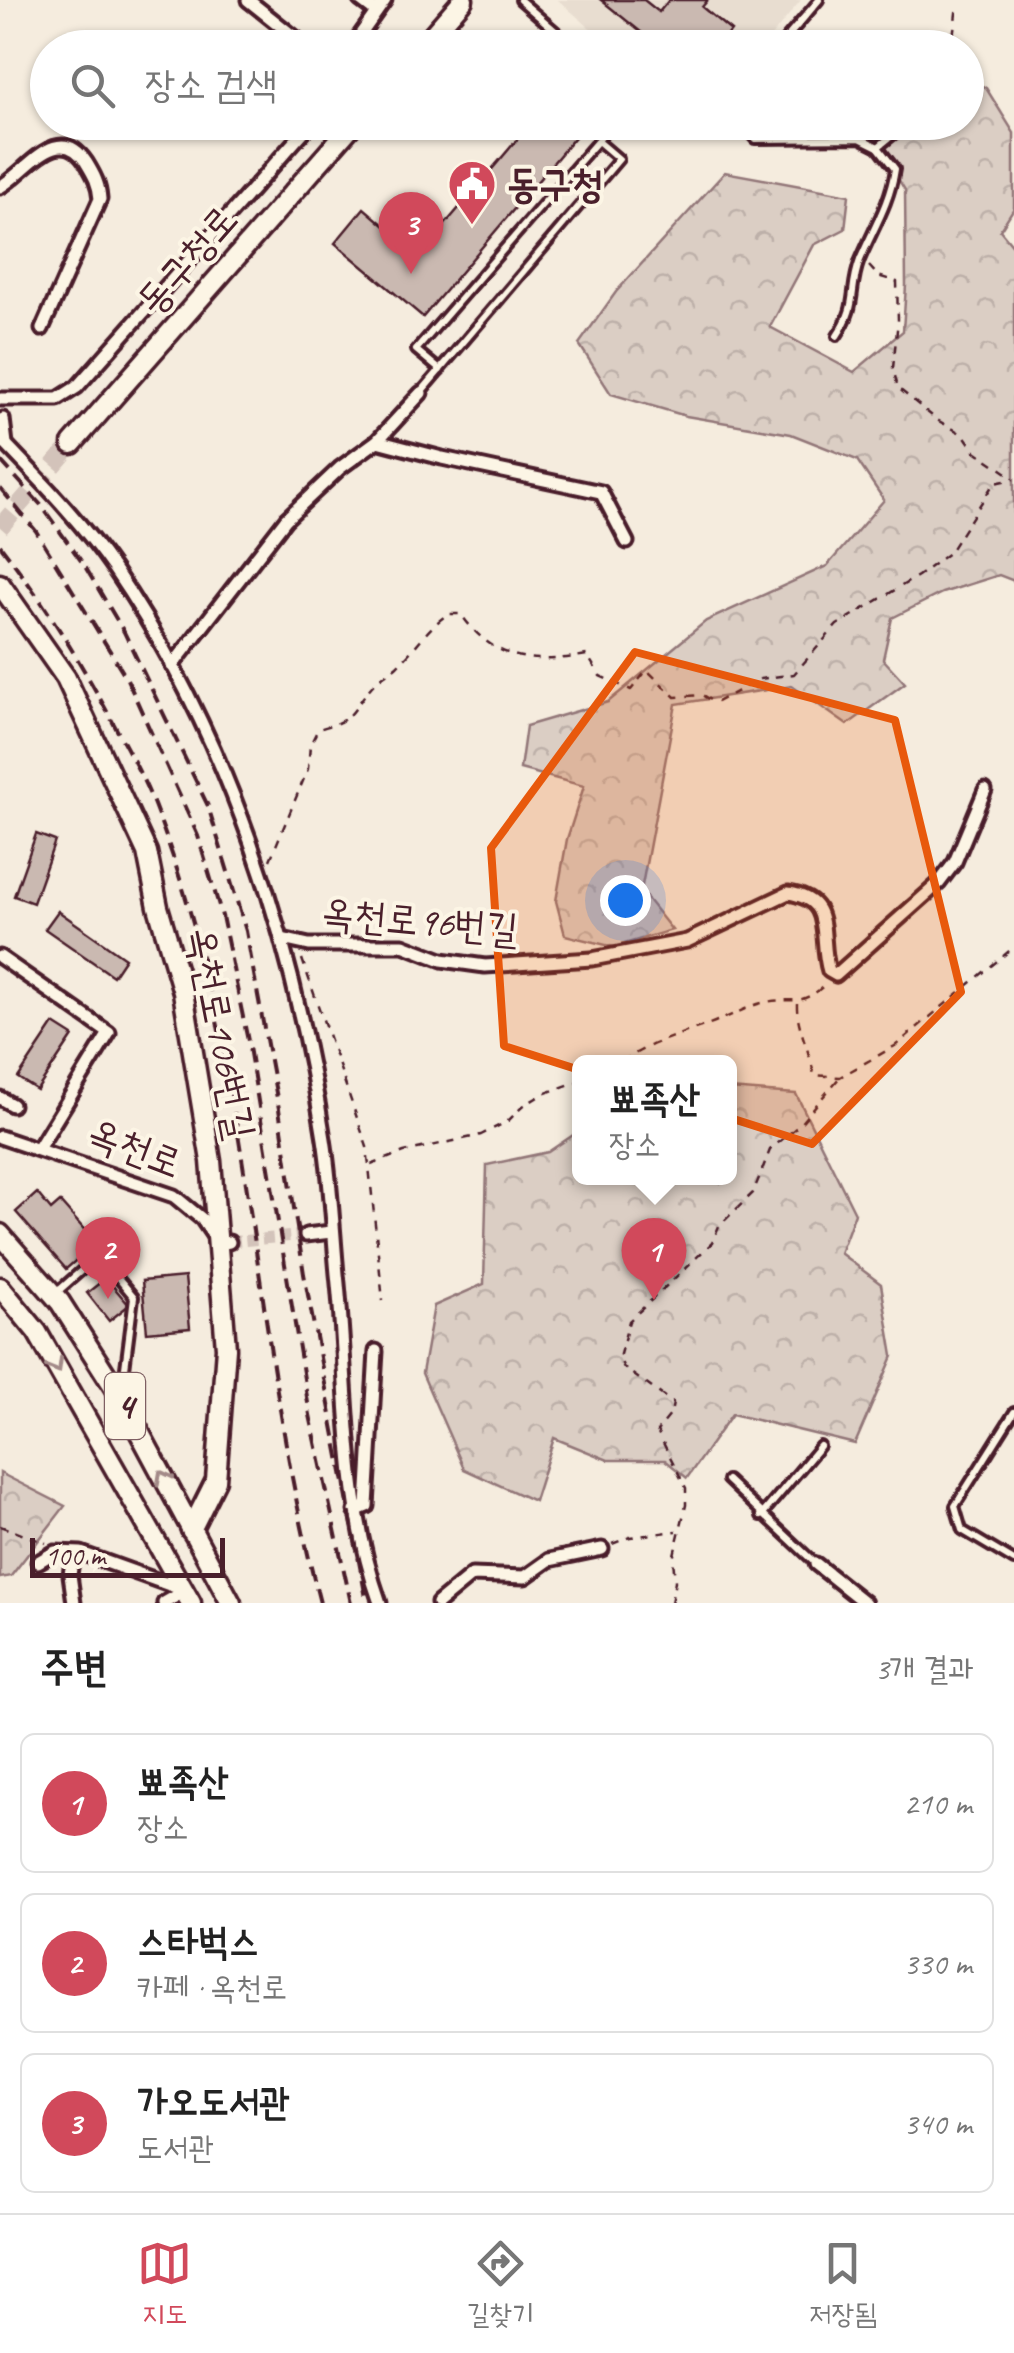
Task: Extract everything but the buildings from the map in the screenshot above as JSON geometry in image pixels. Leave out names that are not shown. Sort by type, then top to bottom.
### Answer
[{"type":"main road","points":[[437,30],[463,0]]},
{"type":"main road","name":"동구청로","points":[[72,444],[339,140]]},
{"type":"main road","name":"옥천로106번길","points":[[2,590],[66,678],[147,852],[183,992],[224,1243],[226,1348],[216,1480],[191,1530]]},
{"type":"main road","name":"4","points":[[0,1234],[54,1295],[121,1398],[231,1603]]},
{"type":"main road","name":"4","points":[[0,1286],[37,1332],[188,1597]]},
{"type":"street","points":[[248,0],[286,30]]},
{"type":"street","points":[[360,0],[376,12]]},
{"type":"street","points":[[364,30],[386,0]]},
{"type":"street","points":[[3,441],[2,406],[25,400],[58,399],[77,386],[296,140]]},
{"type":"street","points":[[0,201],[2,186],[43,152],[66,145],[78,150],[99,182],[100,200],[42,329]]},
{"type":"street","points":[[172,666],[286,519],[340,468],[377,440],[420,393]]},
{"type":"street","points":[[377,440],[600,492],[627,542]]},
{"type":"street","name":"옥천로96번길","points":[[3,441],[92,540],[172,666],[221,770],[283,941],[325,1143],[355,1511],[366,1565],[380,1603]]},
{"type":"street","points":[[836,975],[939,883],[955,862],[986,790]]},
{"type":"street","name":"옥천로96번길","points":[[283,941],[403,946],[442,960],[485,966],[592,959],[687,941],[788,893],[805,895],[814,901],[822,916],[829,971],[836,975]]},
{"type":"street","points":[[0,957],[110,1032],[38,1149]]},
{"type":"street","name":"옥천로","points":[[0,1137],[174,1196],[224,1243]]},
{"type":"street","points":[[306,1234],[332,1232]]},
{"type":"street","points":[[355,1511],[367,1506],[376,1351]]},
{"type":"street","points":[[438,1603],[472,1575],[525,1577],[549,1560],[602,1549]]},
{"type":"street","points":[[38,1562],[67,1552],[81,1554],[188,1597]]},
{"type":"street","points":[[67,1552],[74,1603]]},
{"type":"street","points":[[816,1564],[865,1603]]},
{"type":"street","points":[[164,1603],[188,1597]]},
{"type":"lane","points":[[520,0],[554,30]]},
{"type":"lane","points":[[793,30],[819,0]]},
{"type":"lane","points":[[836,336],[850,316],[855,276],[892,190],[895,169],[878,147],[864,140]]},
{"type":"lane","points":[[878,147],[887,140]]},
{"type":"lane","points":[[420,393],[440,370],[619,159],[598,141],[416,350],[440,370]]},
{"type":"lane","points":[[54,1295],[99,1255],[134,1298],[121,1398]]},
{"type":"lane","points":[[1014,1412],[955,1506],[962,1530],[1014,1562]]},
{"type":"lane","points":[[761,1516],[820,1446]]},
{"type":"lane","points":[[726,1480],[816,1564]]},
{"type":"path","points":[[954,30],[956,4]]},
{"type":"path","points":[[861,258],[878,276],[897,282],[893,368],[898,388],[937,420],[964,435],[975,451],[1014,479]]},
{"type":"path","points":[[261,874],[276,851],[308,769],[310,745],[318,730],[355,713],[373,684],[400,664],[416,642],[448,614],[461,614],[475,635],[526,661],[588,656],[600,676],[631,690],[647,670],[674,697],[702,695],[716,703],[760,680],[794,674],[837,625],[948,553],[994,483],[1014,479]]},
{"type":"path","points":[[283,941],[300,953],[362,1125],[370,1166],[382,1301]]},
{"type":"path","points":[[671,1603],[686,1488],[657,1431],[671,1414],[673,1403],[624,1368],[619,1358],[624,1333],[640,1309],[712,1243],[719,1226],[753,1193],[770,1150],[799,1125],[840,1077],[924,1026],[1014,948]]},
{"type":"path","points":[[632,1055],[764,1002],[797,1003],[815,994],[836,975]]},
{"type":"path","points":[[797,1003],[797,1018],[810,1049],[814,1075],[840,1077]]},
{"type":"path","points":[[370,1166],[404,1152],[480,1135],[508,1121],[543,1094],[572,1083]]},
{"type":"path","points":[[0,1526],[67,1552]]},
{"type":"path","points":[[602,1549],[630,1537],[678,1530]]},
{"type":"highlighted area","points":[[635,652],[895,720],[961,992],[812,1144],[504,1046],[491,848]]},
{"type":"shaded area","points":[[558,0],[801,0],[777,30],[592,30]]},
{"type":"green space","points":[[986,88],[1014,133],[1014,208],[1000,230],[1014,247],[1014,581],[999,575],[942,593],[892,618],[883,659],[905,683],[847,725],[792,686],[676,704],[641,891],[672,930],[614,947],[565,935],[556,901],[567,839],[584,786],[520,769],[526,726],[608,702],[706,621],[827,566],[884,500],[857,460],[791,434],[686,416],[611,394],[579,344],[616,292],[725,172],[849,195],[845,229],[814,245],[770,327],[854,372],[903,331],[905,190],[874,140],[984,140]]},
{"type":"green space","points":[[737,1090],[796,1094],[855,1213],[840,1253],[881,1284],[893,1356],[855,1444],[732,1414],[687,1478],[665,1460],[608,1460],[554,1438],[534,1501],[464,1469],[422,1373],[434,1306],[484,1284],[487,1165],[548,1152],[572,1136],[572,1185],[737,1185]]},
{"type":"green space","points":[[0,1473],[65,1506],[11,1576],[0,1578]]},
{"type":"tunnel","points":[[0,527],[72,444]]},
{"type":"tunnel","points":[[229,1242],[306,1235]]},
{"type":"railway","points":[[0,460],[41,505],[84,565],[124,632],[208,806],[246,931],[304,1274],[367,1603]]},
{"type":"railway","points":[[0,488],[36,531],[126,677],[198,836],[222,916],[248,1041],[310,1415],[351,1603]]},
{"type":"railway","points":[[0,545],[63,635],[132,757],[154,805],[187,902],[232,1100],[279,1403],[320,1603]]},
{"type":"place","name":"동구청","points":[[472,226]]},
{"type":"place","name":"가오도서관","points":[[411,274]]},
{"type":"place","name":"스타벅스","points":[[108,1299]]},
{"type":"place","name":"뾰족산","points":[[654,1300]]}]
